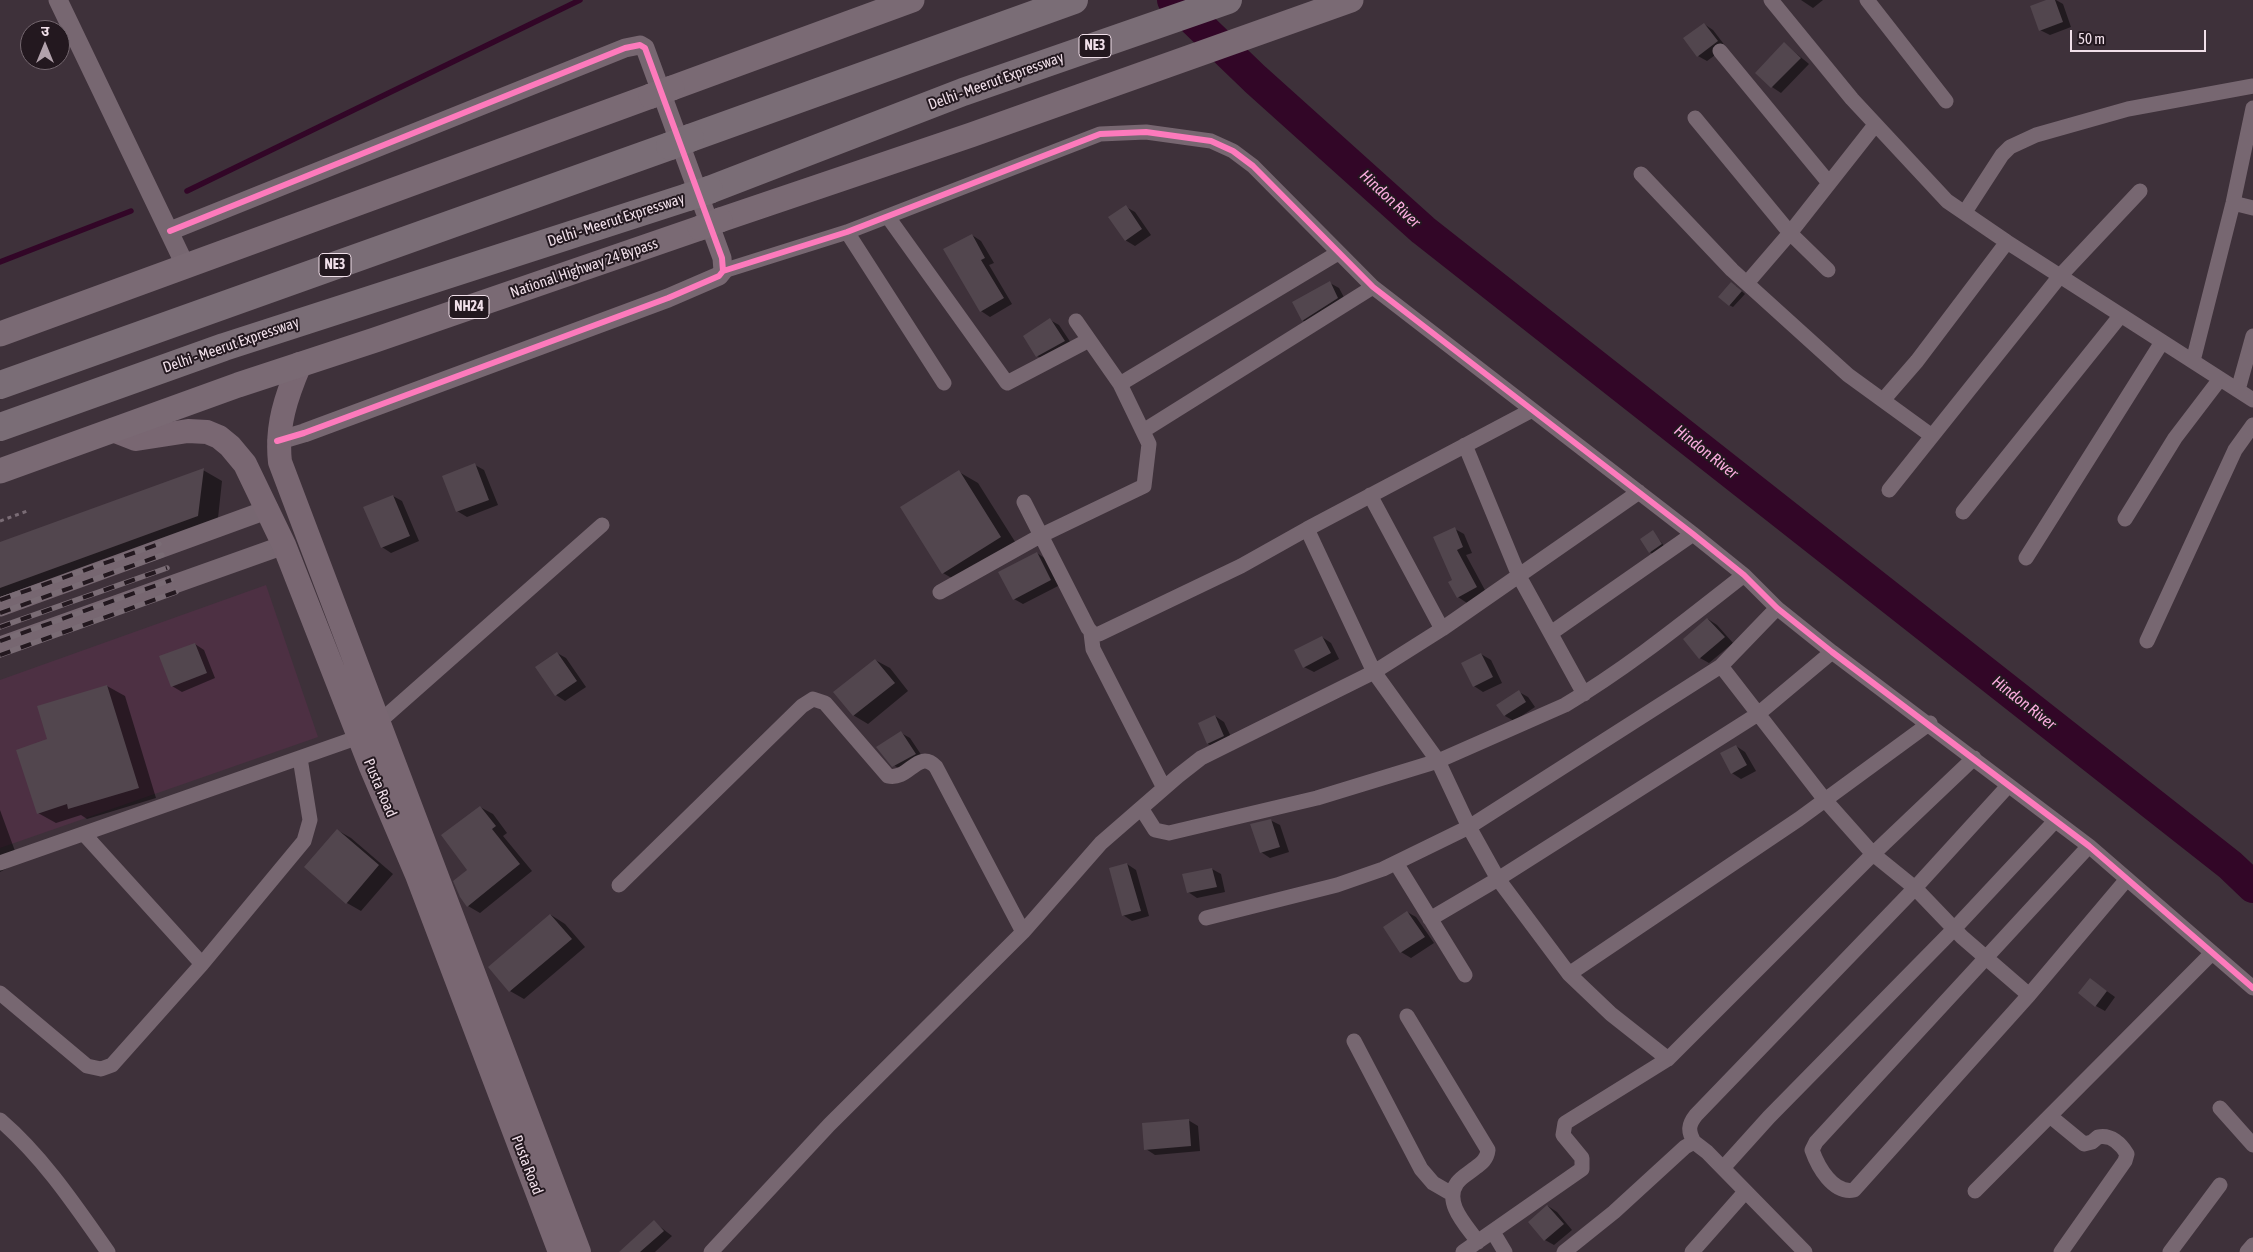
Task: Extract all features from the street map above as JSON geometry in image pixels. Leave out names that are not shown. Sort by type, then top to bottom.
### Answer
[{"type":"highway","points":[[0,334],[912,0]]},
{"type":"highway","name":"NE3","points":[[0,385],[1074,0]]},
{"type":"highway","name":"Delhi - Meerut Expressway","points":[[0,427],[224,347],[699,193],[963,92],[1228,0]]},
{"type":"highway","name":"National Highway 24 Bypass","points":[[0,471],[238,385],[971,135],[1350,0]]},
{"type":"main road","name":"Pusta Road","points":[[300,364],[284,402],[278,441],[280,462],[579,1252]]},
{"type":"main road","name":"Pusta Road","points":[[113,430],[136,439],[188,431],[207,432],[219,437],[230,446],[245,464],[269,509],[358,737],[417,875],[560,1252]]},
{"type":"street","points":[[58,0],[186,267]]},
{"type":"street","points":[[1770,0],[1875,125],[1936,192],[2007,242],[2253,400]]},
{"type":"street","points":[[1868,0],[1946,101]]},
{"type":"street","points":[[170,231],[625,48],[640,46],[645,48],[650,59],[720,251],[723,271]]},
{"type":"street","points":[[1720,51],[1829,184]]},
{"type":"street","points":[[1965,212],[2002,155],[2010,147],[2036,135],[2128,108],[2253,86]]},
{"type":"street","points":[[2193,361],[2233,203],[2253,108]]},
{"type":"street","points":[[1695,118],[1790,233],[1828,270]]},
{"type":"street","points":[[1747,283],[1790,233],[1875,125]]},
{"type":"street","points":[[278,441],[668,298],[714,279],[723,271],[847,232],[888,217],[1100,134],[1146,132],[1211,141],[1234,151],[1253,166],[1373,287],[1693,534],[1744,575],[1777,608],[1832,652],[1930,723],[2008,786],[2088,846],[2253,988]]},
{"type":"street","points":[[1641,174],[1747,283],[1848,376],[1932,436]]},
{"type":"street","points":[[1889,490],[2060,276],[2140,191]]},
{"type":"street","points":[[2233,203],[2253,208]]},
{"type":"street","points":[[888,217],[1007,383],[1089,340]]},
{"type":"street","points":[[847,232],[944,383]]},
{"type":"street","points":[[1884,400],[1917,361],[2007,242]]},
{"type":"street","points":[[1120,384],[1338,253]]},
{"type":"street","points":[[1143,431],[1373,287]]},
{"type":"street","points":[[1963,512],[2121,315]]},
{"type":"street","points":[[940,592],[1040,536],[1144,486],[1149,444],[1120,384],[1076,321]]},
{"type":"street","points":[[2238,390],[2253,336]]},
{"type":"street","points":[[2026,558],[2162,342]]},
{"type":"street","points":[[2126,519],[2175,438],[2220,379]]},
{"type":"street","points":[[1091,633],[1105,632],[1241,566],[1370,495],[1532,410]]},
{"type":"street","points":[[2147,641],[2236,450],[2253,425]]},
{"type":"street","points":[[1466,445],[1519,576],[1584,694]]},
{"type":"street","points":[[711,1252],[829,1125],[1023,932],[1101,843],[1164,788],[1201,758],[1374,672],[1442,629],[1639,492]]},
{"type":"street","points":[[1370,495],[1442,629]]},
{"type":"street","points":[[1024,502],[1091,633],[1093,649],[1164,788]]},
{"type":"street","points":[[0,607],[269,509]]},
{"type":"street","points":[[378,723],[602,525]]},
{"type":"street","points":[[1307,529],[1374,672],[1438,761],[1469,828],[1498,879],[1568,974],[1611,1014],[1668,1059]]},
{"type":"street","points":[[1551,633],[1693,534]]},
{"type":"street","points":[[0,646],[284,545]]},
{"type":"street","points":[[1141,808],[1155,830],[1169,833],[1317,798],[1438,761],[1565,705],[1584,694],[1628,666],[1744,575]]},
{"type":"street","points":[[1206,918],[1337,884],[1396,863],[1469,828],[1721,666],[1777,608]]},
{"type":"street","points":[[1430,919],[1498,879],[1758,714],[1832,652]]},
{"type":"street","points":[[1721,666],[1825,800],[1873,854],[1915,888],[1954,929],[2029,995]]},
{"type":"street","points":[[619,884],[802,706],[813,699],[825,703],[888,776],[900,775],[924,760],[928,760],[936,767],[1023,932]]},
{"type":"street","points":[[1568,974],[1825,800],[1930,723]]},
{"type":"street","points":[[0,864],[358,737]]},
{"type":"street","points":[[0,994],[87,1066],[101,1069],[112,1065],[202,964],[304,841],[310,820],[300,758]]},
{"type":"street","points":[[1463,1252],[1582,1169],[1582,1158],[1563,1135],[1564,1123],[1668,1059],[1873,854],[1974,758]]},
{"type":"street","points":[[1797,1250],[1723,1168],[1694,1142],[1689,1132],[1690,1124],[1696,1115],[1915,888],[2008,786]]},
{"type":"street","points":[[1723,1168],[1769,1117],[1954,929],[2055,821]]},
{"type":"street","points":[[84,834],[202,964]]},
{"type":"street","points":[[2088,846],[1816,1142],[1812,1150],[1816,1160],[1836,1188],[1846,1191],[1854,1190],[2029,995],[2126,879]]},
{"type":"street","points":[[1396,863],[1465,975]]},
{"type":"street","points":[[1975,1192],[2212,953]]},
{"type":"street","points":[[1407,1016],[1488,1150],[1486,1158],[1457,1183],[1452,1194],[1455,1208],[1478,1242]]},
{"type":"street","points":[[1354,1041],[1421,1169],[1433,1183],[1452,1194]]},
{"type":"street","points":[[2220,1108],[2253,1145]]},
{"type":"street","points":[[2050,1116],[2084,1144],[2092,1142],[2098,1137],[2109,1137],[2123,1147],[2127,1154],[2125,1162],[2061,1252]]},
{"type":"street","points":[[0,1120],[17,1135],[58,1182],[108,1252]]},
{"type":"street","points":[[1564,1252],[1614,1212],[1685,1147],[1694,1142]]},
{"type":"street","points":[[2170,1252],[2220,1185]]},
{"type":"street","points":[[1692,1252],[1745,1192]]},
{"type":"street","points":[[1492,1232],[1505,1252]]},
{"type":"street","points":[[2247,1252],[2253,1245]]},
{"type":"path","points":[[0,521],[30,510]]},
{"type":"shaded area","points":[[266,585],[318,737],[0,848],[0,680]]},
{"type":"building","points":[[2046,0],[2055,0],[2063,22],[2039,31],[2030,6]]},
{"type":"building","points":[[1704,23],[1718,41],[1697,57],[1683,38]]},
{"type":"building","points":[[1784,42],[1801,58],[1771,88],[1755,73]]},
{"type":"building","points":[[1126,205],[1142,229],[1125,241],[1108,217]]},
{"type":"building","points":[[972,234],[985,258],[981,260],[1004,298],[980,312],[943,249]]},
{"type":"building","points":[[1330,281],[1338,298],[1302,321],[1292,302]]},
{"type":"building","points":[[1731,282],[1742,291],[1729,306],[1718,297]]},
{"type":"building","points":[[1050,318],[1065,341],[1036,357],[1023,336]]},
{"type":"building","points":[[475,463],[489,500],[456,512],[442,476]]},
{"type":"building","points":[[204,468],[198,516],[0,588],[0,542]]},
{"type":"building","points":[[959,470],[1001,537],[942,574],[900,507]]},
{"type":"building","points":[[393,495],[410,536],[381,548],[363,507]]},
{"type":"building","points":[[1455,527],[1463,547],[1457,550],[1477,587],[1457,598],[1448,582],[1452,580],[1433,537]]},
{"type":"building","points":[[1653,530],[1662,544],[1649,553],[1640,539]]},
{"type":"building","points":[[1037,552],[1051,580],[1013,600],[998,572]]},
{"type":"building","points":[[1707,618],[1725,637],[1699,659],[1683,639]]},
{"type":"building","points":[[1322,636],[1331,653],[1303,668],[1294,650]]},
{"type":"building","points":[[195,643],[207,673],[171,687],[159,656]]},
{"type":"building","points":[[557,652],[577,681],[555,696],[535,667]]},
{"type":"building","points":[[1481,653],[1493,677],[1473,687],[1461,663]]},
{"type":"building","points":[[875,659],[895,683],[853,716],[833,692]]},
{"type":"building","points":[[107,685],[139,788],[68,809],[67,804],[37,814],[16,750],[47,739],[37,706]]},
{"type":"building","points":[[1519,690],[1526,702],[1504,716],[1496,705]]},
{"type":"building","points":[[1215,715],[1224,736],[1207,744],[1198,723]]},
{"type":"building","points":[[901,731],[916,754],[892,767],[876,747]]},
{"type":"building","points":[[1736,745],[1747,765],[1731,774],[1720,753]]},
{"type":"building","points":[[480,806],[496,826],[492,829],[520,864],[467,907],[453,881],[467,870],[441,835]]},
{"type":"building","points":[[1271,819],[1280,847],[1260,853],[1250,824]]},
{"type":"building","points":[[337,829],[379,865],[346,904],[304,867]]},
{"type":"building","points":[[1127,863],[1141,911],[1122,916],[1109,868]]},
{"type":"building","points":[[1212,868],[1217,887],[1187,893],[1182,874]]},
{"type":"building","points":[[1407,911],[1425,937],[1400,953],[1383,927]]},
{"type":"building","points":[[550,914],[572,939],[509,992],[488,967]]},
{"type":"building","points":[[2090,978],[2107,991],[2095,1007],[2078,993]]},
{"type":"building","points":[[1189,1119],[1191,1146],[1144,1150],[1142,1123]]},
{"type":"building","points":[[1547,1205],[1564,1224],[1544,1241],[1528,1222]]},
{"type":"building","points":[[654,1220],[664,1231],[640,1252],[619,1252]]},
{"type":"waterway","points":[[187,191],[580,0]]},
{"type":"waterway","name":"Hindon River","points":[[1173,0],[1255,79],[1423,230],[2230,865],[2253,887]]},
{"type":"waterway","points":[[0,262],[131,211]]},
{"type":"railway","points":[[0,600],[159,544]]},
{"type":"railway","points":[[0,613],[162,555]]},
{"type":"railway","points":[[0,627],[167,568]]},
{"type":"railway","points":[[0,641],[171,580]]},
{"type":"railway","points":[[0,655],[176,592]]},
{"type":"cycle path","points":[[170,231],[625,48],[640,45],[645,48],[722,258],[723,271],[719,276],[668,298],[304,433],[277,441]]},
{"type":"cycle path","points":[[723,271],[847,232],[1100,134],[1146,132],[1211,141],[1233,151],[1253,166],[1373,287],[1693,534],[1744,575],[1777,608],[1832,652],[2089,846],[2253,988]]}]
